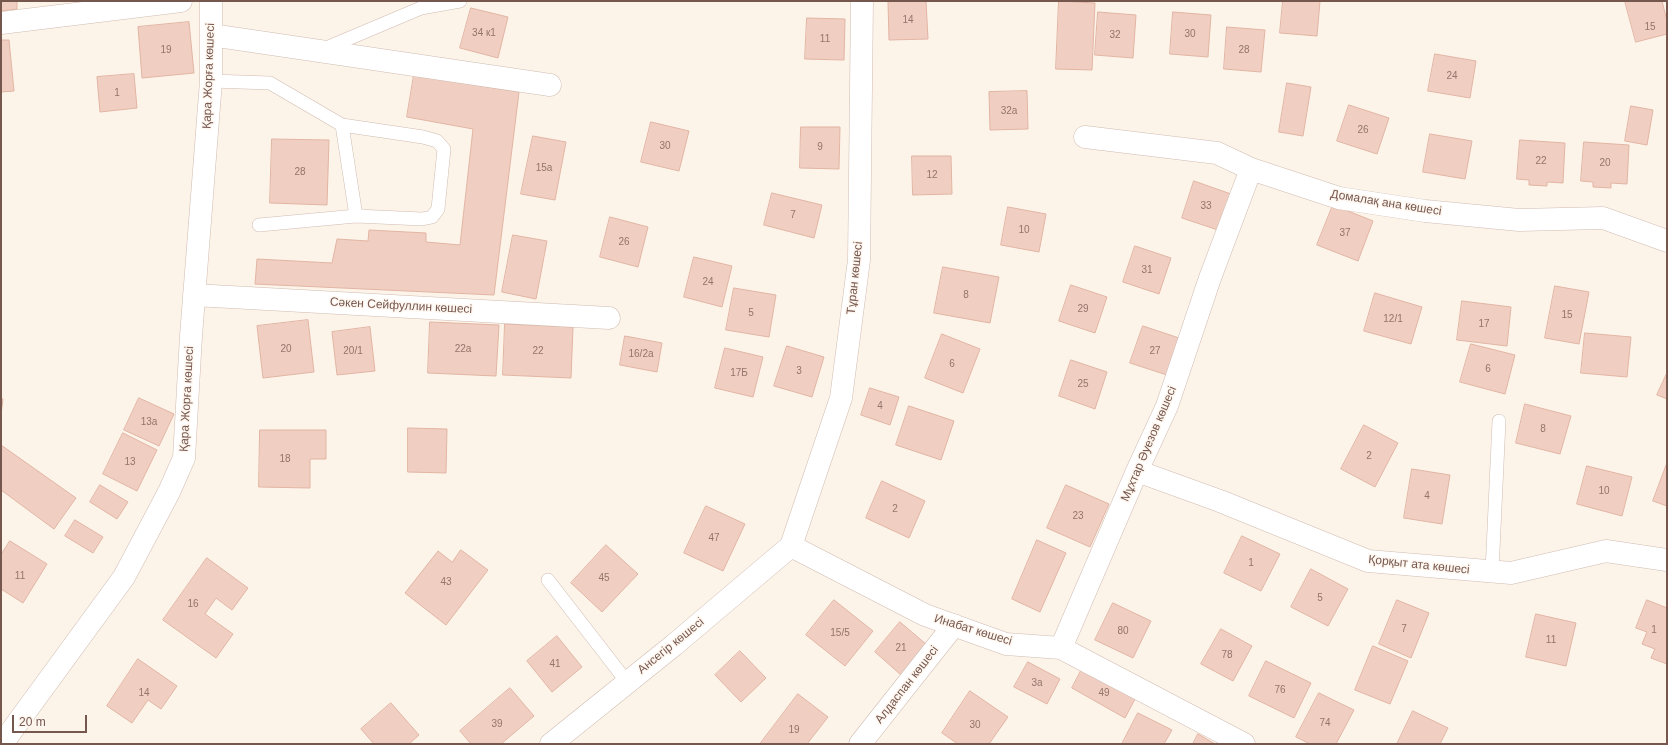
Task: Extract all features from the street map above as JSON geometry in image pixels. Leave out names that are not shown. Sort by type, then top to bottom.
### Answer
[{"type":"street","points":[[1,23],[181,1]]},
{"type":"street","name":"Қара Жорға көшесі","points":[[2,744],[124,578],[169,492],[184,458],[194,295],[211,81],[211,1]]},
{"type":"street","name":"Тұран көшесі","points":[[791,546],[841,398],[858,268],[862,1]]},
{"type":"street","points":[[211,35],[550,85]]},
{"type":"street","name":"Домалақ ана көшесі","points":[[1085,137],[1217,152],[1251,169],[1339,198],[1425,211],[1519,220],[1603,218],[1667,241]]},
{"type":"street","name":"Мұхтар Әуезов көшесі","points":[[1061,648],[1137,471],[1167,406],[1210,278],[1251,169]]},
{"type":"street","name":"Сәкен Сейфуллин көшесі","points":[[194,295],[609,318]]},
{"type":"street","name":"Қорқыт ата көшесі","points":[[1137,471],[1220,501],[1368,561],[1511,574],[1606,551],[1667,560]]},
{"type":"street","name":"Инабат көшесі","points":[[791,546],[925,615],[1006,644],[1061,648],[1244,744]]},
{"type":"street","name":"Ансегір көшесі","points":[[551,744],[674,645],[791,546]]},
{"type":"street","name":"Алдаспан көшесі","points":[[860,744],[954,625]]},
{"type":"lane","points":[[321,51],[421,8],[460,1]]},
{"type":"lane","points":[[211,81],[270,83],[342,125],[423,137],[437,141],[444,149],[438,209],[432,217],[422,219],[356,216],[259,225]]},
{"type":"lane","points":[[342,125],[356,216]]},
{"type":"lane","points":[[1492,572],[1499,421]]},
{"type":"lane","points":[[548,580],[627,682]]},
{"type":"building","points":[[1,1],[17,1],[17,9],[1,11]]},
{"type":"building","points":[[926,1],[928,39],[889,40],[888,2]]},
{"type":"building","points":[[1059,1],[1095,3],[1092,70],[1056,69]]},
{"type":"building","points":[[1283,1],[1320,1],[1317,36],[1280,33]]},
{"type":"building","points":[[1625,1],[1662,1],[1667,21],[1667,34],[1636,42]]},
{"type":"building","points":[[471,8],[508,17],[498,58],[460,48]]},
{"type":"building","points":[[1098,12],[1136,15],[1133,58],[1095,55]]},
{"type":"building","points":[[1173,12],[1211,15],[1208,57],[1170,54]]},
{"type":"building","points":[[807,18],[845,19],[844,60],[805,59]]},
{"type":"building","points":[[189,22],[194,73],[142,78],[138,27]]},
{"type":"building","points":[[1227,27],[1265,30],[1261,72],[1224,69]]},
{"type":"building","points":[[1,40],[9,40],[14,91],[1,92]]},
{"type":"building","points":[[1435,54],[1476,61],[1470,98],[1428,91]]},
{"type":"building","points":[[134,74],[137,108],[100,112],[97,77]]},
{"type":"building","points":[[414,75],[519,92],[494,295],[255,284],[257,259],[332,263],[337,239],[368,241],[369,230],[426,233],[426,242],[460,245],[473,129],[407,117]]},
{"type":"building","points":[[1287,83],[1311,87],[1303,136],[1279,132]]},
{"type":"building","points":[[1027,91],[1028,129],[990,130],[989,92]]},
{"type":"building","points":[[1349,105],[1389,118],[1377,154],[1337,141]]},
{"type":"building","points":[[1631,106],[1653,110],[1647,145],[1625,141]]},
{"type":"building","points":[[651,122],[689,131],[679,171],[641,162]]},
{"type":"building","points":[[801,127],[840,127],[839,169],[800,168]]},
{"type":"building","points":[[1430,134],[1472,141],[1465,179],[1423,172]]},
{"type":"building","points":[[533,136],[566,142],[555,200],[521,194]]},
{"type":"building","points":[[272,139],[329,140],[327,205],[270,203]]},
{"type":"building","points":[[1520,140],[1565,143],[1563,183],[1547,182],[1547,186],[1529,185],[1529,180],[1517,179]]},
{"type":"building","points":[[1584,142],[1629,145],[1627,184],[1611,183],[1611,188],[1593,187],[1593,182],[1581,181]]},
{"type":"building","points":[[912,156],[951,156],[952,194],[913,195]]},
{"type":"building","points":[[1194,181],[1231,194],[1218,230],[1182,218]]},
{"type":"building","points":[[772,193],[822,205],[814,238],[764,225]]},
{"type":"building","points":[[1333,205],[1373,221],[1358,261],[1317,245]]},
{"type":"building","points":[[1008,207],[1046,214],[1039,252],[1001,245]]},
{"type":"building","points":[[610,217],[648,227],[638,267],[600,257]]},
{"type":"building","points":[[513,235],[547,241],[536,299],[502,292]]},
{"type":"building","points":[[1135,246],[1171,258],[1159,294],[1123,282]]},
{"type":"building","points":[[694,257],[732,266],[722,307],[684,297]]},
{"type":"building","points":[[943,267],[999,277],[990,323],[934,313]]},
{"type":"building","points":[[1071,285],[1107,297],[1095,333],[1059,321]]},
{"type":"building","points":[[1555,286],[1589,292],[1579,344],[1545,338]]},
{"type":"building","points":[[734,288],[776,295],[769,337],[726,330]]},
{"type":"building","points":[[1375,293],[1422,307],[1411,344],[1364,331]]},
{"type":"building","points":[[1462,301],[1511,307],[1507,346],[1457,340]]},
{"type":"building","points":[[308,320],[314,372],[263,378],[257,326]]},
{"type":"building","points":[[430,322],[499,325],[496,376],[428,373]]},
{"type":"building","points":[[505,324],[573,327],[571,378],[503,375]]},
{"type":"building","points":[[1143,326],[1179,338],[1167,375],[1130,363]]},
{"type":"building","points":[[370,327],[375,371],[337,375],[332,332]]},
{"type":"building","points":[[1585,333],[1631,337],[1627,377],[1581,373]]},
{"type":"building","points":[[942,334],[980,349],[963,393],[925,378]]},
{"type":"building","points":[[625,336],[662,343],[657,372],[620,365]]},
{"type":"building","points":[[1471,344],[1515,355],[1505,394],[1460,382]]},
{"type":"building","points":[[787,346],[824,357],[812,397],[774,386]]},
{"type":"building","points":[[725,348],[763,357],[753,397],[715,388]]},
{"type":"building","points":[[1071,360],[1107,372],[1095,409],[1059,396]]},
{"type":"building","points":[[1667,373],[1667,399],[1657,395]]},
{"type":"building","points":[[870,388],[899,397],[890,425],[861,415]]},
{"type":"building","points":[[139,398],[174,414],[159,446],[124,430]]},
{"type":"building","points":[[1,399],[3,399],[1,414]]},
{"type":"building","points":[[1525,404],[1571,416],[1560,454],[1516,443]]},
{"type":"building","points":[[909,406],[954,421],[941,460],[896,445]]},
{"type":"building","points":[[1364,425],[1398,443],[1375,487],[1341,469]]},
{"type":"building","points":[[408,428],[447,429],[446,473],[408,472]]},
{"type":"building","points":[[260,430],[326,430],[326,459],[310,459],[310,488],[259,487]]},
{"type":"building","points":[[123,433],[157,450],[137,491],[103,474]]},
{"type":"building","points":[[1,445],[76,498],[54,529],[1,490]]},
{"type":"building","points":[[1667,463],[1667,506],[1653,501]]},
{"type":"building","points":[[1587,466],[1632,477],[1622,516],[1577,504]]},
{"type":"building","points":[[1412,469],[1450,475],[1442,524],[1404,518]]},
{"type":"building","points":[[882,481],[925,501],[909,538],[866,518]]},
{"type":"building","points":[[100,485],[128,502],[117,519],[90,502]]},
{"type":"building","points":[[1066,485],[1109,504],[1090,547],[1047,528]]},
{"type":"building","points":[[706,506],[745,524],[723,571],[684,553]]},
{"type":"building","points":[[75,520],[103,537],[93,553],[65,536]]},
{"type":"building","points":[[1242,536],[1280,554],[1261,591],[1224,573]]},
{"type":"building","points":[[1037,540],[1066,553],[1040,612],[1012,599]]},
{"type":"building","points":[[10,541],[47,564],[23,603],[1,589],[1,555]]},
{"type":"building","points":[[606,545],[638,574],[602,612],[571,583]]},
{"type":"building","points":[[461,550],[488,570],[446,625],[405,593],[438,551],[452,562]]},
{"type":"building","points":[[207,558],[248,588],[232,610],[216,598],[205,614],[233,634],[216,658],[163,620]]},
{"type":"building","points":[[1311,569],[1348,589],[1328,626],[1291,607]]},
{"type":"building","points":[[834,600],[873,631],[845,666],[806,635]]},
{"type":"building","points":[[1397,600],[1429,613],[1411,658],[1379,644]]},
{"type":"building","points":[[1647,600],[1667,608],[1667,664],[1651,658],[1655,649],[1642,644],[1647,632],[1636,628]]},
{"type":"building","points":[[1113,603],[1151,621],[1133,658],[1095,640]]},
{"type":"building","points":[[1536,614],[1576,623],[1566,666],[1526,657]]},
{"type":"building","points":[[900,622],[927,645],[901,675],[875,652]]},
{"type":"building","points":[[1221,629],[1252,646],[1233,681],[1201,664]]},
{"type":"building","points":[[557,636],[582,667],[552,692],[527,661]]},
{"type":"building","points":[[1373,646],[1408,661],[1390,704],[1355,690]]},
{"type":"building","points":[[740,651],[766,678],[741,702],[715,675]]},
{"type":"building","points":[[138,659],[177,686],[161,709],[148,700],[132,723],[107,706]]},
{"type":"building","points":[[1266,661],[1311,683],[1294,718],[1249,696]]},
{"type":"building","points":[[1028,662],[1060,679],[1047,704],[1014,687]]},
{"type":"building","points":[[1082,669],[1135,699],[1125,718],[1072,688]]},
{"type":"building","points":[[510,688],[534,716],[501,744],[471,744],[460,731]]},
{"type":"building","points":[[970,691],[1008,717],[989,744],[958,744],[942,733]]},
{"type":"building","points":[[1319,693],[1354,710],[1336,744],[1310,744],[1296,737]]},
{"type":"building","points":[[798,694],[828,717],[807,744],[760,744]]},
{"type":"building","points":[[391,703],[419,735],[409,744],[374,744],[361,729]]},
{"type":"building","points":[[1413,711],[1448,728],[1440,744],[1397,744]]},
{"type":"building","points":[[1138,713],[1172,730],[1164,744],[1122,744]]},
{"type":"building","points":[[1198,734],[1215,744],[1193,744]]}]
